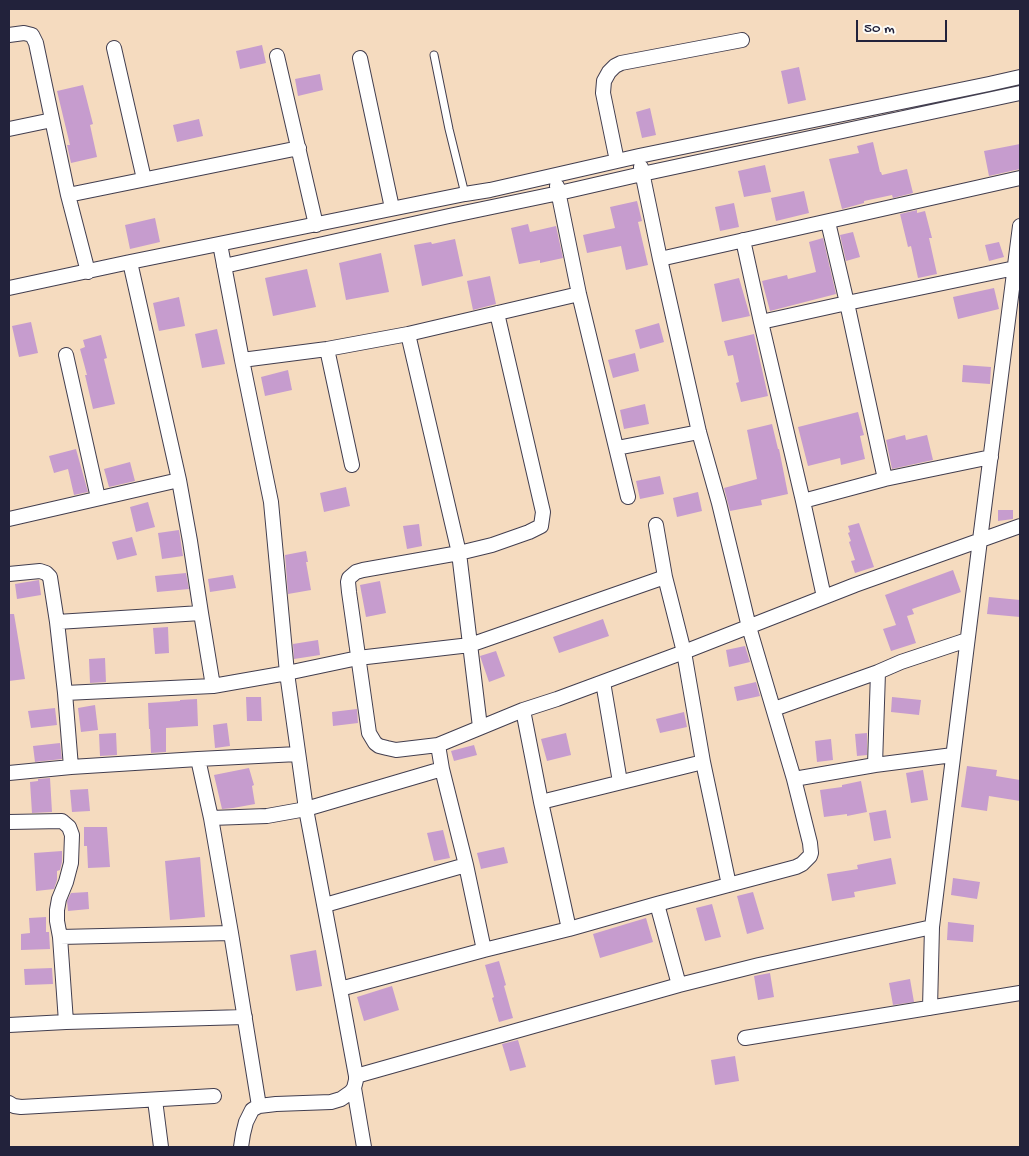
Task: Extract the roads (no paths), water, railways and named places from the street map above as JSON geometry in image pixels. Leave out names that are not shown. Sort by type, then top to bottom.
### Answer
[{"type":"street","points":[[9,35],[24,33],[32,36],[36,43],[68,195],[88,272]]},
{"type":"street","points":[[617,161],[603,93],[604,81],[615,66],[621,63],[742,40]]},
{"type":"street","points":[[114,48],[144,179]]},
{"type":"street","points":[[276,56],[316,225]]},
{"type":"street","points":[[360,58],[392,208]]},
{"type":"street","points":[[9,288],[392,208],[490,190],[639,156],[1020,76]]},
{"type":"street","points":[[224,266],[1020,93]]},
{"type":"street","points":[[9,129],[52,120]]},
{"type":"street","points":[[68,195],[298,148]]},
{"type":"street","points":[[340,989],[796,867],[810,856],[810,842],[794,779],[749,627],[700,432],[660,259],[639,156]]},
{"type":"street","points":[[554,176],[579,294],[628,497]]},
{"type":"street","points":[[660,259],[1020,178]]},
{"type":"street","points":[[828,222],[848,302],[885,479]]},
{"type":"street","points":[[930,1008],[932,927],[1020,226]]},
{"type":"street","points":[[295,229],[300,249]]},
{"type":"street","points":[[743,240],[824,597]]},
{"type":"street","points":[[220,244],[271,502],[286,673],[306,809],[340,989],[364,1147]]},
{"type":"street","points":[[130,262],[179,480],[213,686]]},
{"type":"street","points":[[761,322],[1015,268]]},
{"type":"street","points":[[242,360],[327,349],[408,334],[579,294]]},
{"type":"street","points":[[497,313],[543,512],[541,526],[492,545],[459,553],[363,570],[349,578],[348,592],[369,733],[375,743],[386,748],[396,750],[438,745],[523,710],[603,682],[824,597],[1020,526]]},
{"type":"street","points":[[408,334],[459,553],[480,727]]},
{"type":"street","points":[[327,349],[352,464]]},
{"type":"street","points":[[66,355],[98,498]]},
{"type":"street","points":[[617,448],[700,432]]},
{"type":"street","points":[[803,501],[885,479],[991,457]]},
{"type":"street","points":[[9,519],[179,480]]},
{"type":"street","points":[[656,525],[665,578],[684,652],[703,762],[729,884]]},
{"type":"street","points":[[9,574],[40,571],[48,574],[51,581],[65,693],[71,767]]},
{"type":"street","points":[[65,693],[213,686],[358,658],[470,645],[665,578]]},
{"type":"street","points":[[57,622],[201,613]]},
{"type":"street","points":[[774,709],[901,662],[968,640]]},
{"type":"street","points":[[875,765],[878,672]]},
{"type":"street","points":[[603,682],[620,782]]},
{"type":"street","points":[[523,710],[569,929]]},
{"type":"street","points":[[438,745],[484,950]]},
{"type":"street","points":[[9,773],[71,767],[298,754]]},
{"type":"street","points":[[794,779],[875,765],[953,755]]},
{"type":"street","points":[[198,759],[211,818],[259,1106]]},
{"type":"street","points":[[541,802],[703,762]]},
{"type":"street","points":[[211,818],[267,816],[306,809],[442,768]]},
{"type":"street","points":[[9,822],[62,821],[69,827],[72,835],[71,863],[57,910],[66,1022]]},
{"type":"street","points":[[325,905],[466,865]]},
{"type":"street","points":[[657,904],[679,986]]},
{"type":"street","points":[[242,1147],[246,1122],[252,1110],[259,1106],[331,1102],[346,1096],[355,1082],[679,986],[759,965],[932,927]]},
{"type":"street","points":[[60,937],[231,933]]},
{"type":"street","points":[[745,1038],[1020,993]]},
{"type":"street","points":[[9,1025],[245,1017]]},
{"type":"street","points":[[9,1103],[21,1107],[214,1096]]},
{"type":"street","points":[[156,1100],[161,1147]]},
{"type":"lane","points":[[434,55],[465,194]]}]
